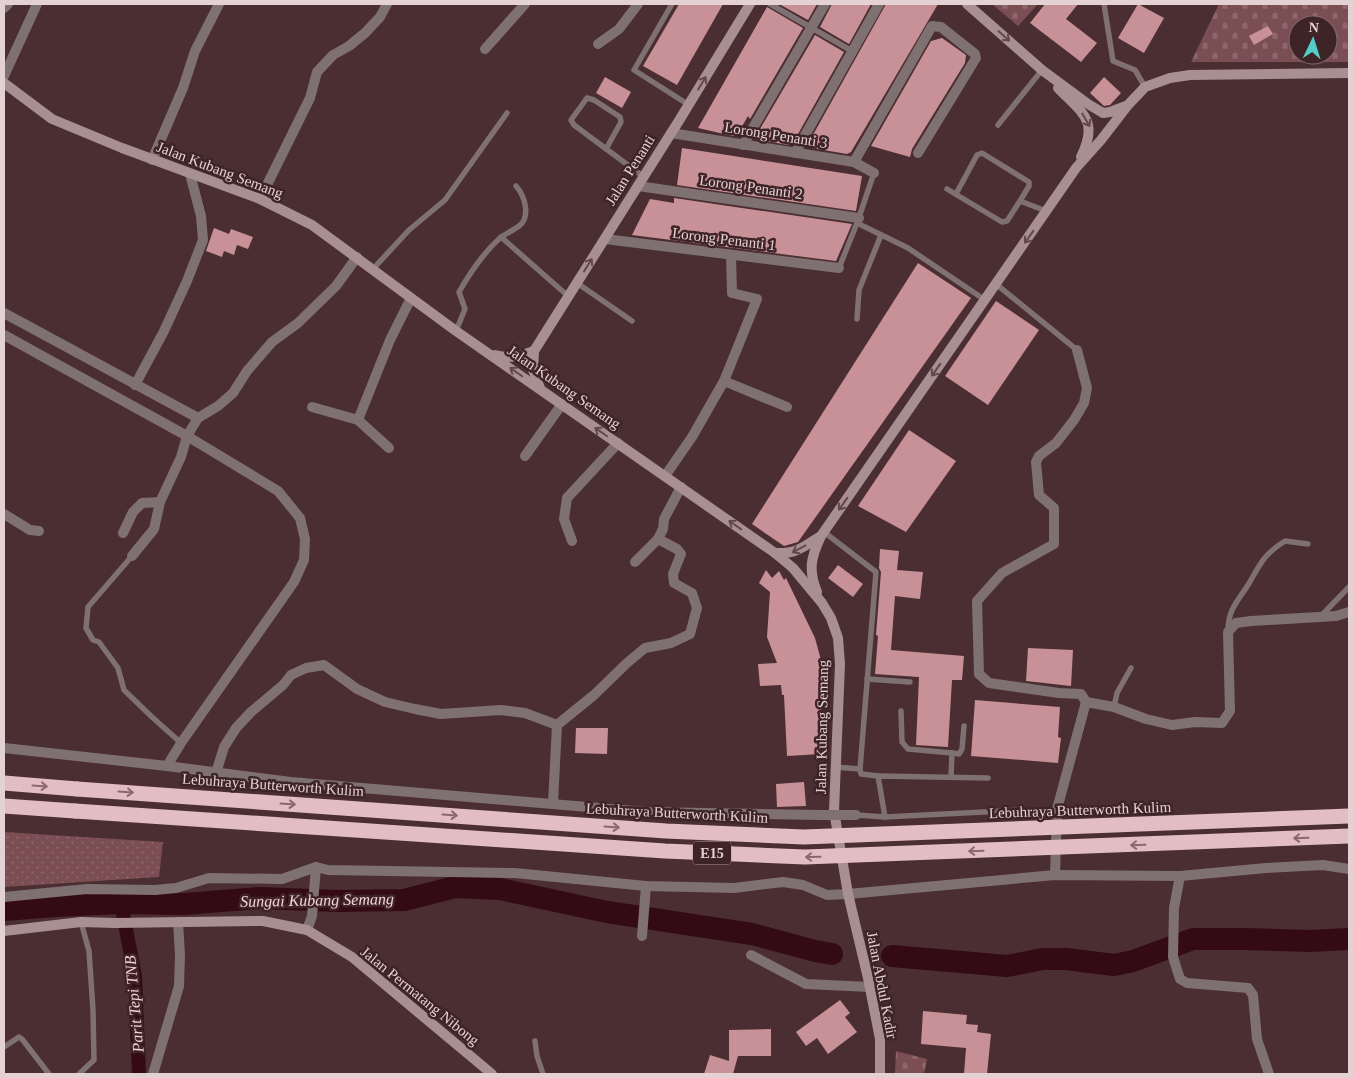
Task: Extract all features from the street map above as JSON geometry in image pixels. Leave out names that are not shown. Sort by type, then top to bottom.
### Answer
[{"type":"highway","name":"Lebuhraya Butterworth Kulim","points":[[4,783],[666,831],[804,837],[1349,816]]},
{"type":"highway","name":"E15","points":[[4,806],[665,851],[805,857],[1349,836]]},
{"type":"main road","name":"Jalan Penanti","points":[[534,350],[671,134],[750,4]]},
{"type":"main road","points":[[967,4],[1042,70],[1103,113],[1128,104]]},
{"type":"main road","points":[[1042,70],[1083,115],[1090,126],[1087,146],[1076,168]]},
{"type":"main road","points":[[822,603],[813,581],[811,568],[814,551],[822,534],[1076,168],[1101,140],[1128,104],[1145,87],[1170,78],[1190,75],[1349,73]]},
{"type":"main road","name":"Jalan Kubang Semang","points":[[4,83],[52,119],[152,160],[260,200],[312,225],[456,331],[775,553],[793,568],[822,603],[831,618],[838,638],[840,664],[834,811],[849,898]]},
{"type":"main road","points":[[490,354],[506,358],[520,356],[534,350],[533,370],[535,379],[542,391]]},
{"type":"main road","points":[[775,553],[789,554],[800,550],[822,534]]},
{"type":"main road","name":"Jalan Abdul Kadir","points":[[849,898],[880,1039],[880,1074]]},
{"type":"main road","name":"Jalan Permatang Nibong","points":[[4,931],[81,922],[263,921],[307,930],[352,957],[492,1074]]},
{"type":"street","points":[[4,8],[8,4]]},
{"type":"street","points":[[4,76],[37,4]]},
{"type":"street","points":[[152,160],[184,88],[195,52],[219,4]]},
{"type":"street","points":[[260,200],[310,98],[317,72],[333,55],[349,46],[365,33],[380,17],[386,4]]},
{"type":"street","points":[[485,49],[525,4]]},
{"type":"street","points":[[598,44],[619,29],[638,4]]},
{"type":"street","points":[[742,145],[825,4]]},
{"type":"street","points":[[795,153],[879,4]]},
{"type":"street","points":[[854,162],[932,26],[941,27],[975,54],[976,58],[918,153]]},
{"type":"street","name":"Lorong Penanti 3","points":[[671,134],[854,162],[874,173]]},
{"type":"street","points":[[135,385],[164,331],[187,281],[202,240],[201,216],[190,174]]},
{"type":"street","name":"Lorong Penanti 2","points":[[641,181],[858,221]]},
{"type":"street","name":"Lorong Penanti 1","points":[[604,239],[839,268]]},
{"type":"street","points":[[665,476],[692,438],[724,381],[757,299],[732,293],[731,255]]},
{"type":"street","points":[[132,556],[154,530],[160,502],[182,457],[187,436],[198,418],[218,406],[233,393],[272,342],[298,323],[336,286],[357,257]]},
{"type":"street","points":[[358,420],[390,340],[411,298]]},
{"type":"street","points":[[4,314],[198,418]]},
{"type":"street","points":[[4,335],[187,436],[278,491],[300,518],[305,539],[304,560],[294,582],[181,743],[167,766]]},
{"type":"street","points":[[1055,875],[1057,809],[1086,702],[1081,694],[989,683],[979,674],[977,601],[1002,573],[1054,544],[1054,508],[1039,495],[1036,462],[1039,456],[1056,442],[1074,420],[1084,403],[1087,388],[1077,350]]},
{"type":"street","points":[[724,381],[786,407]]},
{"type":"street","points":[[525,456],[562,404]]},
{"type":"street","points":[[312,407],[358,420],[389,448]]},
{"type":"street","points":[[572,542],[564,519],[567,498],[618,443]]},
{"type":"street","points":[[635,562],[658,539],[663,529],[664,519],[681,487]]},
{"type":"street","points":[[123,533],[133,512],[142,503],[160,502]]},
{"type":"street","points":[[4,514],[30,530],[39,531]]},
{"type":"street","points":[[553,803],[557,725],[594,695],[645,648],[672,643],[690,634],[697,608],[692,593],[674,583],[673,574],[681,554],[658,539]]},
{"type":"street","points":[[1086,702],[1114,707],[1146,719],[1172,725],[1195,722],[1222,723],[1230,711],[1228,632],[1236,623],[1336,616],[1349,612]]},
{"type":"street","points":[[216,772],[224,747],[236,728],[251,712],[283,685],[291,675],[306,668],[324,665],[357,689],[385,702],[415,710],[441,714],[501,710],[525,713],[557,725]]},
{"type":"street","points":[[4,748],[291,782],[646,812],[856,815]]},
{"type":"street","points":[[4,897],[87,889],[155,890],[176,888],[209,878],[282,879],[328,870],[515,873],[646,886],[734,888],[783,882],[803,884],[827,895],[849,898],[1055,875],[1180,876],[1323,865],[1349,869]]},
{"type":"street","points":[[307,930],[312,916],[316,872]]},
{"type":"street","points":[[1180,876],[1174,908],[1173,958],[1180,979],[1187,983],[1248,988],[1253,995],[1256,1038],[1269,1074]]},
{"type":"street","points":[[643,933],[646,886]]},
{"type":"street","points":[[154,1074],[178,986],[180,955],[178,922]]},
{"type":"street","points":[[751,955],[806,984],[869,982]]},
{"type":"lane","points":[[672,4],[634,70],[689,105]]},
{"type":"lane","points":[[770,4],[852,51]]},
{"type":"lane","points":[[1104,4],[1114,61],[1135,70],[1145,87]]},
{"type":"lane","points":[[998,125],[1042,70]]},
{"type":"lane","points":[[606,149],[621,122],[620,117],[594,100],[587,98],[571,120],[574,125],[606,149],[641,181]]},
{"type":"lane","points":[[372,269],[409,230],[444,200],[507,113]]},
{"type":"lane","points":[[947,189],[1002,222],[1006,221],[1020,201],[1029,186],[1029,182],[982,153],[976,156],[956,194]]},
{"type":"lane","points":[[839,268],[858,221],[874,173]]},
{"type":"lane","points":[[456,331],[465,309],[459,292],[471,270],[484,252],[501,236],[521,225],[526,210],[522,193],[516,186]]},
{"type":"lane","points":[[1020,201],[1046,211]]},
{"type":"lane","points":[[858,221],[908,248],[985,300]]},
{"type":"lane","points":[[857,319],[859,290],[881,235]]},
{"type":"lane","points":[[501,236],[568,296]]},
{"type":"lane","points":[[577,283],[632,321]]},
{"type":"lane","points":[[996,284],[1077,350]]},
{"type":"lane","points":[[822,534],[876,572],[860,769],[862,774],[988,778]]},
{"type":"lane","points":[[1228,632],[1230,614],[1263,559],[1274,548],[1285,541],[1308,544]]},
{"type":"lane","points":[[132,556],[88,607],[86,628],[93,640],[99,642],[118,668],[124,690],[181,743]]},
{"type":"lane","points":[[1319,617],[1349,588]]},
{"type":"lane","points":[[1114,707],[1117,694],[1132,668]]},
{"type":"lane","points":[[867,679],[910,682]]},
{"type":"lane","points":[[902,711],[902,742],[908,749],[959,754],[962,749],[964,726]]},
{"type":"lane","points":[[951,777],[952,753]]},
{"type":"lane","points":[[835,768],[860,769]]},
{"type":"lane","points":[[878,776],[885,817]]},
{"type":"lane","points":[[856,815],[885,817],[1023,810]]},
{"type":"lane","points":[[78,1074],[94,1060],[89,951],[81,922]]},
{"type":"lane","points":[[4,1047],[18,1037],[22,1039],[46,1073]]},
{"type":"lane","points":[[535,1041],[537,1056],[543,1074]]},
{"type":"green space","points":[[992,4],[1038,4],[1018,26]]},
{"type":"green space","points":[[1219,4],[1349,4],[1349,62],[1338,62],[1338,15],[1288,15],[1288,62],[1191,62]]},
{"type":"green space","points":[[4,832],[163,842],[159,877],[4,887]]},
{"type":"green space","points":[[896,1051],[927,1059],[924,1074],[895,1074]]},
{"type":"building","points":[[679,4],[723,4],[677,85],[643,66]]},
{"type":"building","points":[[779,4],[817,4],[808,20]]},
{"type":"building","points":[[832,4],[871,4],[849,44],[820,27]]},
{"type":"building","points":[[886,4],[938,4],[851,152],[847,154],[812,148],[809,142]]},
{"type":"building","points":[[1045,4],[1078,4],[1066,19],[1097,43],[1081,62],[1030,23]]},
{"type":"building","points":[[1138,4],[1164,18],[1144,53],[1118,38]]},
{"type":"building","points":[[767,7],[803,28],[750,119],[748,116],[740,130],[733,136],[698,128]]},
{"type":"building","points":[[1268,26],[1273,34],[1254,45],[1249,36]]},
{"type":"building","points":[[815,35],[844,52],[793,143],[788,145],[760,140],[757,134]]},
{"type":"building","points":[[942,38],[966,55],[965,63],[912,149],[910,157],[871,146],[931,41]]},
{"type":"building","points":[[605,77],[631,92],[622,108],[596,93]]},
{"type":"building","points":[[1104,77],[1121,93],[1110,105],[1104,106],[1090,93]]},
{"type":"building","points":[[682,148],[862,176],[856,211],[677,185]]},
{"type":"building","points":[[674,198],[852,224],[836,261],[632,235],[650,199],[674,203]]},
{"type":"building","points":[[214,228],[229,234],[231,229],[253,237],[248,249],[237,245],[234,255],[224,251],[222,257],[206,251]]},
{"type":"building","points":[[918,263],[971,298],[798,542],[784,546],[752,524]]},
{"type":"building","points":[[996,301],[1039,330],[988,405],[945,376]]},
{"type":"building","points":[[909,430],[956,461],[906,532],[858,506]]},
{"type":"building","points":[[880,549],[899,551],[897,570],[923,572],[920,599],[895,596],[891,650],[964,656],[962,680],[952,680],[948,747],[916,745],[919,677],[875,674],[881,572],[879,568]]},
{"type":"building","points":[[838,565],[863,584],[853,597],[828,578]]},
{"type":"building","points":[[766,570],[772,578],[779,571],[784,580],[786,578],[815,638],[821,660],[823,660],[825,693],[819,693],[823,725],[821,754],[787,756],[784,695],[782,695],[781,685],[760,686],[758,664],[777,663],[767,637],[770,592],[759,583]]},
{"type":"building","points":[[1028,648],[1073,650],[1071,686],[1026,681]]},
{"type":"building","points":[[975,700],[1060,707],[1058,737],[1061,738],[1058,763],[971,756]]},
{"type":"building","points":[[576,728],[608,728],[607,754],[575,753]]},
{"type":"building","points":[[804,782],[806,806],[777,807],[776,784]]},
{"type":"building","points":[[840,1000],[850,1013],[845,1017],[857,1032],[828,1054],[817,1038],[806,1046],[796,1032]]},
{"type":"building","points":[[923,1011],[967,1015],[966,1024],[978,1025],[977,1032],[991,1034],[987,1074],[964,1074],[966,1048],[921,1044]]},
{"type":"building","points":[[771,1029],[771,1056],[738,1056],[733,1074],[704,1074],[710,1055],[729,1061],[729,1030]]},
{"type":"waterway","name":"Sungai Kubang Semang","points":[[4,910],[121,903],[184,904],[259,898],[338,901],[404,900],[455,887],[500,889],[607,912],[752,934],[832,954]]},
{"type":"waterway","name":"Parit Tepi TNB","points":[[121,903],[135,976],[139,1074]]},
{"type":"waterway","name":"Sungai Kubang Semang","points":[[892,956],[1007,966],[1043,959],[1066,959],[1114,965],[1133,961],[1193,939],[1310,941],[1349,939]]}]
